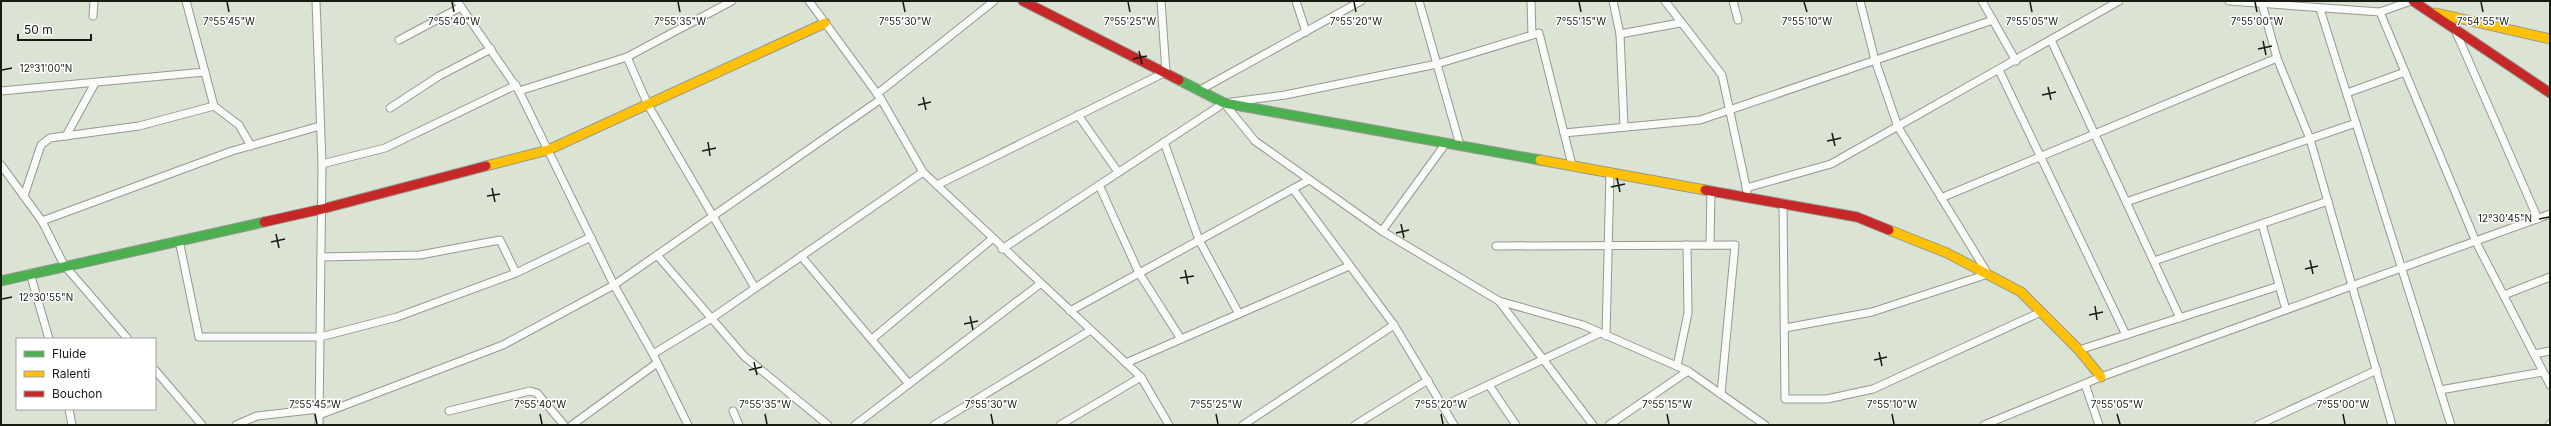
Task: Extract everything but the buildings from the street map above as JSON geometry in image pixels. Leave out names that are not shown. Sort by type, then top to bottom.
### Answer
[{"type":"street","points":[[94,1],[94,16]]},
{"type":"street","points":[[186,1],[214,106],[240,125],[251,146]]},
{"type":"street","points":[[316,1],[322,164],[319,425]]},
{"type":"street","points":[[322,164],[385,148],[518,88],[627,56],[732,1]]},
{"type":"street","points":[[809,1],[879,96],[923,172],[1002,249],[1141,377],[1169,425]]},
{"type":"street","points":[[236,425],[257,416],[319,412],[503,345],[614,285],[713,216],[879,96],[994,1]]},
{"type":"street","points":[[1023,1],[1166,72],[1224,103],[1711,190],[1748,192],[1783,203],[1858,217],[1947,252],[2021,292],[2079,350],[2101,377]]},
{"type":"street","points":[[1161,1],[1166,72]]},
{"type":"street","points":[[1296,1],[1306,32]]},
{"type":"street","points":[[1200,90],[1361,1]]},
{"type":"street","points":[[1419,1],[1460,145]]},
{"type":"street","points":[[1531,1],[1532,35]]},
{"type":"street","points":[[1613,1],[1620,34],[1624,127]]},
{"type":"street","points":[[1665,1],[1680,23],[1722,75],[1728,110],[1748,192]]},
{"type":"street","points":[[1733,1],[1738,20]]},
{"type":"street","points":[[1860,1],[1875,60],[1898,127],[1988,274]]},
{"type":"street","points":[[1982,1],[2016,60]]},
{"type":"street","points":[[1748,192],[1831,164],[2119,1]]},
{"type":"street","points":[[2229,1],[2320,9],[2380,12],[2412,1],[2550,93]]},
{"type":"street","points":[[399,40],[459,3],[518,88],[614,285],[653,354],[688,425]]},
{"type":"street","points":[[2262,4],[2277,58],[2310,139],[2377,370],[2391,425]]},
{"type":"street","points":[[2320,9],[2451,425]]},
{"type":"street","points":[[2427,11],[2550,39]]},
{"type":"street","points":[[2380,12],[2476,242],[2550,385]]},
{"type":"street","points":[[1564,133],[1700,120],[1993,20]]},
{"type":"street","points":[[1,281],[64,265],[322,209],[548,150],[825,23]]},
{"type":"street","points":[[1620,34],[1680,23]]},
{"type":"street","points":[[2455,30],[2538,219]]},
{"type":"street","points":[[1002,249],[1224,103],[1285,95],[1437,64],[1539,33],[1572,165]]},
{"type":"street","points":[[2051,40],[2180,318]]},
{"type":"street","points":[[390,108],[439,76],[491,49]]},
{"type":"street","points":[[627,56],[648,105],[755,288]]},
{"type":"street","points":[[1941,198],[2277,58]]},
{"type":"street","points":[[1999,70],[2126,335]]},
{"type":"street","points":[[1,91],[205,72]]},
{"type":"street","points":[[937,185],[1166,72]]},
{"type":"street","points":[[2347,93],[2405,72]]},
{"type":"street","points":[[66,136],[95,83]]},
{"type":"street","points":[[1224,103],[1255,142],[1382,231],[1499,301],[1583,325],[1688,371],[1765,425]]},
{"type":"street","points":[[24,196],[41,146],[50,138],[139,126],[214,106]]},
{"type":"street","points":[[1078,115],[1118,172]]},
{"type":"street","points":[[2126,202],[2356,123]]},
{"type":"street","points":[[42,221],[251,146],[320,126]]},
{"type":"street","points":[[1164,142],[1199,240],[1239,314]]},
{"type":"street","points":[[1382,231],[1446,142]]},
{"type":"street","points":[[1,165],[42,221],[64,265],[127,338]]},
{"type":"street","points":[[653,354],[712,318],[923,172]]},
{"type":"street","points":[[1603,334],[1610,172]]},
{"type":"street","points":[[1070,311],[1309,180]]},
{"type":"street","points":[[1099,185],[1139,273],[1180,339]]},
{"type":"street","points":[[1293,189],[1394,325],[1454,425]]},
{"type":"street","points":[[1710,245],[1711,190]]},
{"type":"street","points":[[2154,261],[2328,201]]},
{"type":"street","points":[[1783,203],[1785,399],[1827,399],[1873,389],[2041,312]]},
{"type":"street","points":[[1984,425],[2101,377],[2550,214]]},
{"type":"street","points":[[2262,224],[2286,310]]},
{"type":"street","points":[[179,240],[199,338],[320,337],[397,317],[516,273],[590,237]]},
{"type":"street","points":[[872,340],[992,239]]},
{"type":"street","points":[[321,257],[420,255],[500,240],[516,273]]},
{"type":"street","points":[[1677,366],[1688,313],[1687,245]]},
{"type":"street","points":[[1496,246],[1735,245],[1721,394]]},
{"type":"street","points":[[657,255],[744,356],[828,425]]},
{"type":"street","points":[[801,256],[909,384]]},
{"type":"street","points":[[1126,363],[1349,266]]},
{"type":"street","points":[[30,273],[49,338]]},
{"type":"street","points":[[1785,328],[1872,312],[1988,274]]},
{"type":"street","points":[[2504,295],[2550,277]]},
{"type":"street","points":[[855,425],[1040,284]]},
{"type":"street","points":[[2079,350],[2279,286]]},
{"type":"street","points":[[1499,301],[1542,360],[1593,425]]},
{"type":"street","points":[[1243,425],[1394,325]]},
{"type":"street","points":[[934,425],[1091,330]]},
{"type":"street","points":[[1443,406],[1542,360],[1603,334]]},
{"type":"street","points":[[2534,354],[2550,351]]},
{"type":"street","points":[[572,425],[657,363]]},
{"type":"street","points":[[2258,425],[2377,370]]},
{"type":"street","points":[[156,371],[202,425]]},
{"type":"street","points":[[1609,425],[1688,371]]},
{"type":"street","points":[[2440,390],[2543,372]]},
{"type":"street","points":[[1060,425],[1141,377]]},
{"type":"street","points":[[1355,425],[1428,380]]},
{"type":"street","points":[[1489,384],[1516,425]]},
{"type":"street","points":[[2085,384],[2099,425]]},
{"type":"street","points":[[449,411],[530,391],[541,397],[564,425]]},
{"type":"street","points":[[69,410],[72,425]]},
{"type":"street","points":[[734,411],[739,425]]},
{"type":"traffic: fast","points":[[1179,80],[1224,103],[1540,160]]},
{"type":"traffic: fast","points":[[1,281],[264,222]]},
{"type":"traffic: slow","points":[[2436,13],[2550,39]]},
{"type":"traffic: slow","points":[[486,166],[548,150],[825,23]]},
{"type":"traffic: slow","points":[[1540,160],[1705,190]]},
{"type":"traffic: slow","points":[[1889,230],[1947,253],[2021,292],[2079,350],[2101,377]]},
{"type":"traffic: jam","points":[[1023,1],[1179,80]]},
{"type":"traffic: jam","points":[[2413,1],[2550,93]]},
{"type":"traffic: jam","points":[[264,222],[322,209],[486,166]]},
{"type":"traffic: jam","points":[[1705,190],[1857,217],[1889,230]]}]
